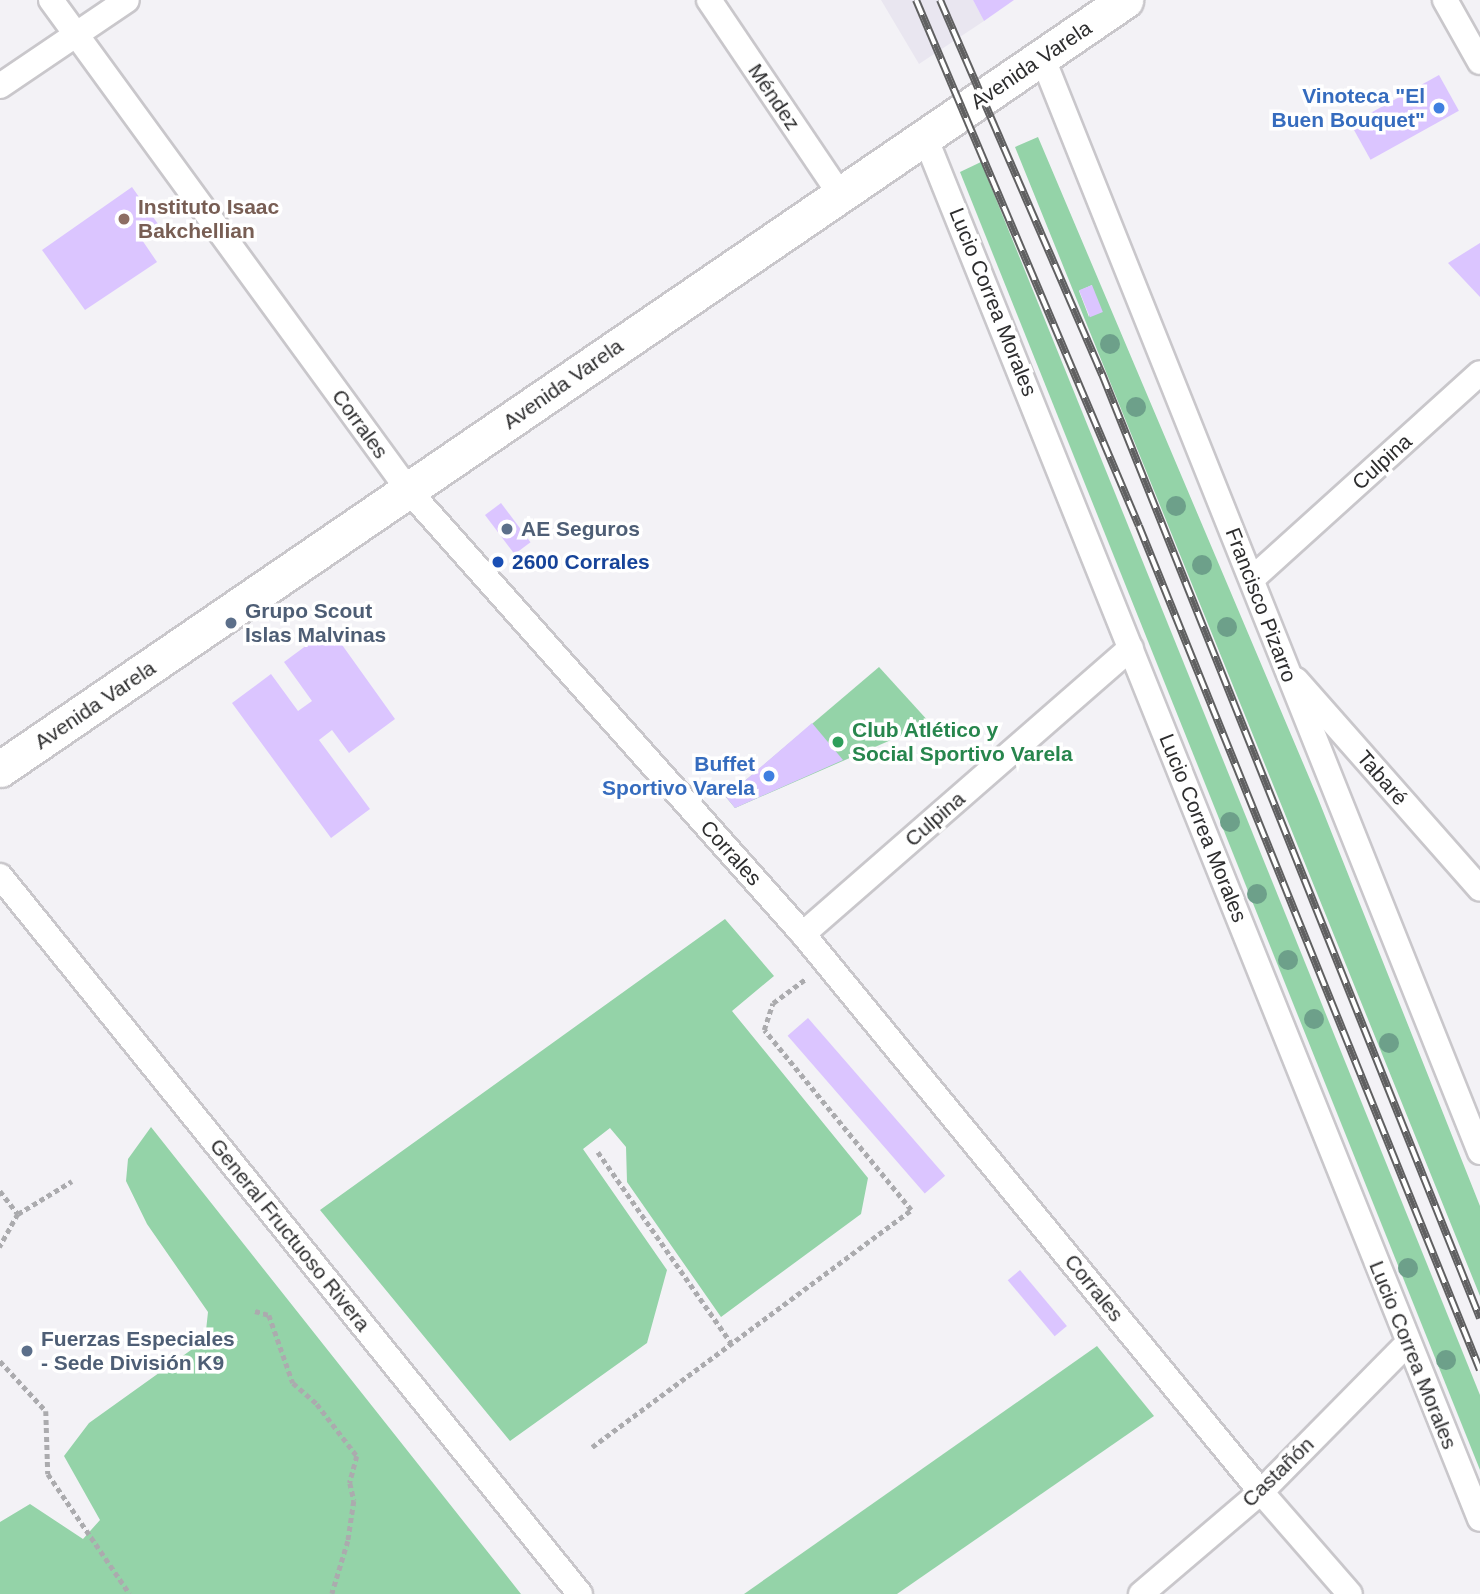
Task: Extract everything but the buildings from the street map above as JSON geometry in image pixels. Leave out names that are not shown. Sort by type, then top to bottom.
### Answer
[{"type":"main road","name":"Avenida Varela","points":[[0,769],[1125,0]]},
{"type":"street","name":"Corrales","points":[[51,0],[409,491],[803,934],[1261,1492],[1350,1594]]},
{"type":"street","points":[[0,86],[127,0]]},
{"type":"street","name":"Méndez","points":[[709,0],[839,193]]},
{"type":"street","points":[[1445,0],[1480,62]]},
{"type":"street","name":"Francisco Pizarro","points":[[1042,59],[1480,1152]]},
{"type":"street","name":"Lucio Correa Morales","points":[[925,137],[1480,1519]]},
{"type":"street","name":"Culpina","points":[[1252,579],[1480,373]]},
{"type":"street","name":"Culpina","points":[[803,934],[1131,648]]},
{"type":"street","name":"Tabaré","points":[[1284,667],[1480,889]]},
{"type":"street","name":"General Fructuoso Rivera","points":[[0,876],[580,1594]]},
{"type":"street","name":"Castañón","points":[[1141,1594],[1261,1492],[1409,1343]]},
{"type":"path","points":[[592,1447],[911,1210],[764,1030],[773,1003],[827,963]]},
{"type":"path","points":[[598,1152],[731,1343]]},
{"type":"path","points":[[0,1247],[18,1214],[72,1181]]},
{"type":"path","points":[[0,1191],[18,1214]]},
{"type":"path","points":[[255,1311],[269,1315],[293,1383],[317,1404],[357,1457],[350,1483],[354,1501],[348,1541],[338,1562],[332,1594]]},
{"type":"path","points":[[0,1361],[46,1411],[48,1474],[130,1594]]},
{"type":"shaded area","points":[[881,0],[973,0],[984,21],[919,64]]},
{"type":"green space","points":[[1038,137],[1317,796],[1480,1206],[1480,1296],[1015,147]],"holes":[[[1092,285],[1089,317],[1079,291]]]},
{"type":"green space","points":[[981,162],[1480,1395],[1480,1470],[960,172]]},
{"type":"green space","name":"Club Atlético y Social Sportivo Varela","points":[[879,667],[930,723],[735,808],[726,797]]},
{"type":"green space","points":[[725,919],[774,976],[732,1011],[868,1178],[861,1214],[721,1317],[627,1182],[626,1147],[610,1128],[583,1149],[667,1270],[647,1343],[510,1441],[320,1210]]},
{"type":"green space","points":[[151,1127],[521,1594],[0,1594],[0,1522],[30,1504],[83,1539],[100,1520],[64,1456],[89,1423],[205,1340],[208,1312],[147,1224],[126,1181],[128,1159]]},
{"type":"green space","points":[[1097,1346],[1154,1416],[897,1594],[744,1594]]},
{"type":"railway","points":[[916,0],[1139,526],[1480,1370]]},
{"type":"railway","points":[[940,0],[1102,374],[1480,1318]]},
{"type":"place","name":"Vinoteca \"El Buen Bouquet\"","points":[[1439,108]]},
{"type":"place","name":"Instituto Isaac Bakchellian","points":[[124,219]]},
{"type":"place","name":"AE Seguros","points":[[507,529]]},
{"type":"place","name":"2600 Corrales","points":[[498,562]]},
{"type":"place","name":"Grupo Scout Islas Malvinas","points":[[231,623]]},
{"type":"place","name":"Club Atlético y Social Sportivo Varela","points":[[838,742]]},
{"type":"place","name":"Buffet Sportivo Varela","points":[[769,776]]},
{"type":"place","name":"Fuerzas Especiales - Sede División K9","points":[[27,1351]]}]
